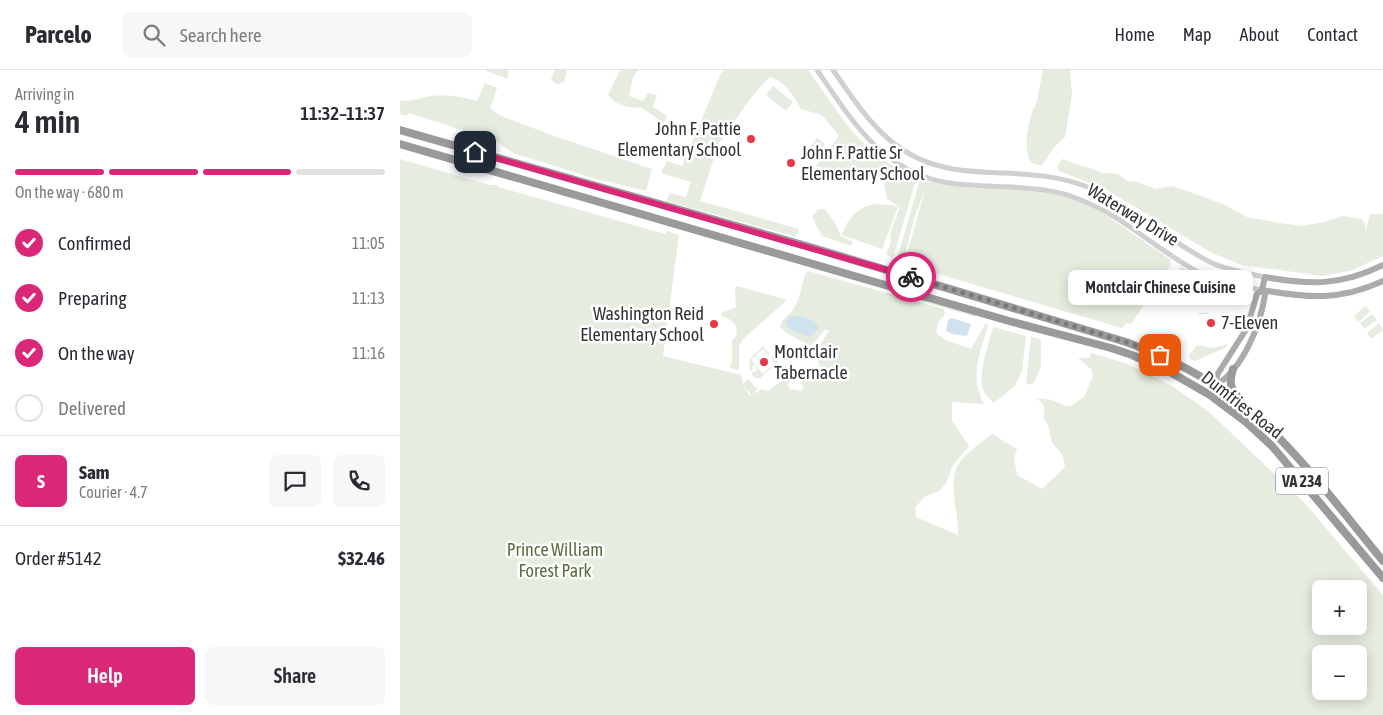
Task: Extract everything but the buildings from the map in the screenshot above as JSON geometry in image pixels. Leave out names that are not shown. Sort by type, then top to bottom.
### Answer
[{"type":"highway","name":"Dumfries Road","points":[[400,130],[810,247],[1126,342],[1165,357],[1216,386],[1248,410],[1290,449],[1383,561]]},
{"type":"highway","name":"Dumfries Road","points":[[400,144],[1111,348],[1152,363],[1210,394],[1246,422],[1272,446],[1383,578]]},
{"type":"highway","points":[[503,174],[507,161]]},
{"type":"highway","points":[[657,218],[660,205]]},
{"type":"highway","points":[[1233,369],[1230,380],[1231,388],[1248,410]]},
{"type":"highway","points":[[1350,538],[1359,532]]},
{"type":"main road","name":"Waterway Drive","points":[[1264,276],[1302,283],[1327,283],[1350,279],[1383,265]]},
{"type":"main road","points":[[1210,394],[1216,386],[1225,380],[1233,369],[1247,349],[1256,330],[1265,295],[1262,290],[1264,276]]},
{"type":"main road","name":"Waterway Drive","points":[[1262,290],[1301,296],[1328,297],[1355,292],[1383,281]]},
{"type":"main road","points":[[1216,386],[1217,375],[1242,337],[1252,315],[1257,294],[1262,290]]},
{"type":"street","name":"Waterway Drive","points":[[817,70],[868,140],[887,156],[911,170],[931,178],[955,184],[1039,189],[1067,194],[1102,210],[1199,272],[1222,281],[1262,290]]},
{"type":"street","name":"Waterway Drive","points":[[833,70],[876,128],[900,148],[915,157],[932,164],[954,169],[1033,174],[1088,187],[1113,200],[1211,262],[1229,269],[1264,276]]},
{"type":"green space","points":[[508,70],[508,79],[486,71]]},
{"type":"green space","points":[[555,70],[567,70],[564,83],[556,84],[551,79]]},
{"type":"green space","points":[[620,70],[638,70],[633,77],[629,96],[643,101],[648,93],[657,95],[653,107],[667,116],[664,123],[642,108],[627,107],[615,102],[608,95]]},
{"type":"green space","points":[[724,70],[808,70],[861,141],[881,158],[916,179],[894,255],[891,258],[886,254],[891,242],[890,234],[900,207],[887,199],[883,180],[870,179],[851,172],[837,172],[816,166],[839,136],[822,115],[801,109],[785,86],[770,77],[753,95],[719,143],[700,201],[799,229],[796,237],[666,201],[670,193],[686,197],[691,182],[661,173],[667,161],[682,166],[721,73]]},
{"type":"green space","points":[[1043,70],[1070,70],[1072,94],[1065,137],[1055,146],[1042,165],[1035,164],[1030,160],[1027,138],[1029,122],[1037,101]]},
{"type":"green space","points":[[485,83],[497,88],[490,108],[499,115],[652,169],[646,191],[593,178],[513,153],[496,141],[409,113],[406,116],[400,114],[400,100],[408,101],[444,95],[477,101]]},
{"type":"green space","points":[[773,86],[793,102],[786,111],[766,95]]},
{"type":"green space","points":[[817,138],[825,144],[814,158],[806,152]]},
{"type":"green space","name":"Prince William Forest Park","points":[[400,159],[490,185],[498,185],[498,187],[665,234],[667,231],[679,235],[663,356],[741,375],[743,384],[748,379],[758,389],[752,395],[762,389],[768,391],[788,379],[790,381],[788,385],[790,389],[801,391],[804,388],[798,379],[799,376],[808,375],[819,380],[824,376],[818,363],[818,352],[829,331],[825,329],[810,346],[785,332],[780,327],[782,321],[796,304],[805,274],[808,271],[944,309],[945,314],[938,323],[936,333],[946,340],[971,349],[985,324],[988,325],[977,365],[977,384],[984,404],[952,402],[952,421],[969,446],[953,465],[946,483],[939,491],[924,497],[915,508],[916,517],[958,535],[954,492],[956,469],[967,454],[992,434],[1017,449],[1014,458],[1017,475],[1042,489],[1063,469],[1065,466],[1062,454],[1052,443],[1048,425],[1044,419],[1044,405],[1036,398],[1071,406],[1084,397],[1093,376],[1091,369],[1078,358],[1089,358],[1091,353],[1128,364],[1172,386],[1208,411],[1302,500],[1383,595],[1383,715],[400,715]],"holes":[[[791,316],[810,337],[793,331],[785,325],[786,320]]]},
{"type":"green space","points":[[1062,159],[1104,174],[1115,174],[1129,182],[1135,181],[1156,189],[1173,186],[1223,204],[1247,217],[1279,223],[1302,226],[1343,216],[1361,219],[1365,223],[1366,230],[1370,214],[1383,214],[1383,256],[1350,271],[1322,276],[1242,265],[1212,253],[1105,189],[1059,171],[1057,167]]},
{"type":"green space","points":[[920,180],[942,184],[1033,190],[1072,198],[1100,211],[1171,260],[1170,262],[1172,263],[1131,324],[1126,323],[1122,328],[904,264],[925,191],[915,215],[904,259],[900,259],[898,255]]},
{"type":"green space","points":[[869,205],[898,207],[882,249],[842,235],[847,223],[854,214]]},
{"type":"green space","points":[[818,209],[825,209],[841,236],[853,242],[851,246],[822,236],[812,217]]},
{"type":"green space","points":[[1181,267],[1213,284],[1211,287],[1208,286],[1209,284],[1193,277],[1189,284],[1183,284],[1183,275],[1178,273]]},
{"type":"green space","points":[[737,286],[786,301],[743,339],[739,346],[739,370],[730,368],[732,343],[737,329],[731,320],[721,316],[721,313],[736,307],[735,289]]},
{"type":"green space","points":[[1230,289],[1249,294],[1251,296],[1249,305],[1245,300],[1230,292]]},
{"type":"green space","points":[[895,291],[974,314],[976,317],[893,293]]},
{"type":"green space","points":[[1366,306],[1370,312],[1358,322],[1354,316]]},
{"type":"green space","points":[[1372,314],[1377,320],[1364,329],[1360,323]]},
{"type":"green space","points":[[1379,323],[1383,330],[1371,339],[1367,333]]},
{"type":"green space","points":[[993,327],[1026,336],[1022,371],[1015,386],[994,403],[984,391],[981,380]]},
{"type":"green space","points":[[1031,337],[1040,339],[1041,366],[1034,383],[1029,385],[1026,382]]},
{"type":"green space","points":[[1228,344],[1225,348],[1195,361],[1190,359],[1189,356],[1197,345],[1213,348]]},
{"type":"green space","points":[[763,346],[770,354],[763,349],[751,360],[763,374],[775,363],[772,356],[778,363],[760,378],[754,378],[759,373],[754,377],[751,373],[758,370],[754,365],[752,367],[753,370],[750,371],[750,359]]},
{"type":"water","points":[[791,316],[807,318],[819,328],[810,337],[793,331],[785,325],[786,320]]},
{"type":"water","points":[[952,318],[971,324],[967,336],[952,334],[946,331],[948,320]]},
{"type":"waterway","points":[[1198,314],[1208,313]]},
{"type":"way so far","points":[[911,277],[1126,342],[1160,355]]},
{"type":"place","name":"John F. Pattie Elementary School","points":[[751,139]]},
{"type":"place","name":"John F. Pattie Sr Elementary School","points":[[791,163]]},
{"type":"place","name":"7-Eleven","points":[[1211,323]]},
{"type":"place","name":"Washington Reid Elementary School","points":[[714,324]]},
{"type":"place","name":"Montclair Chinese Cuisine","points":[[1160,355]]},
{"type":"place","name":"Montclair Tabernacle","points":[[764,362]]},
{"type":"route","points":[[475,152],[911,277]]}]
